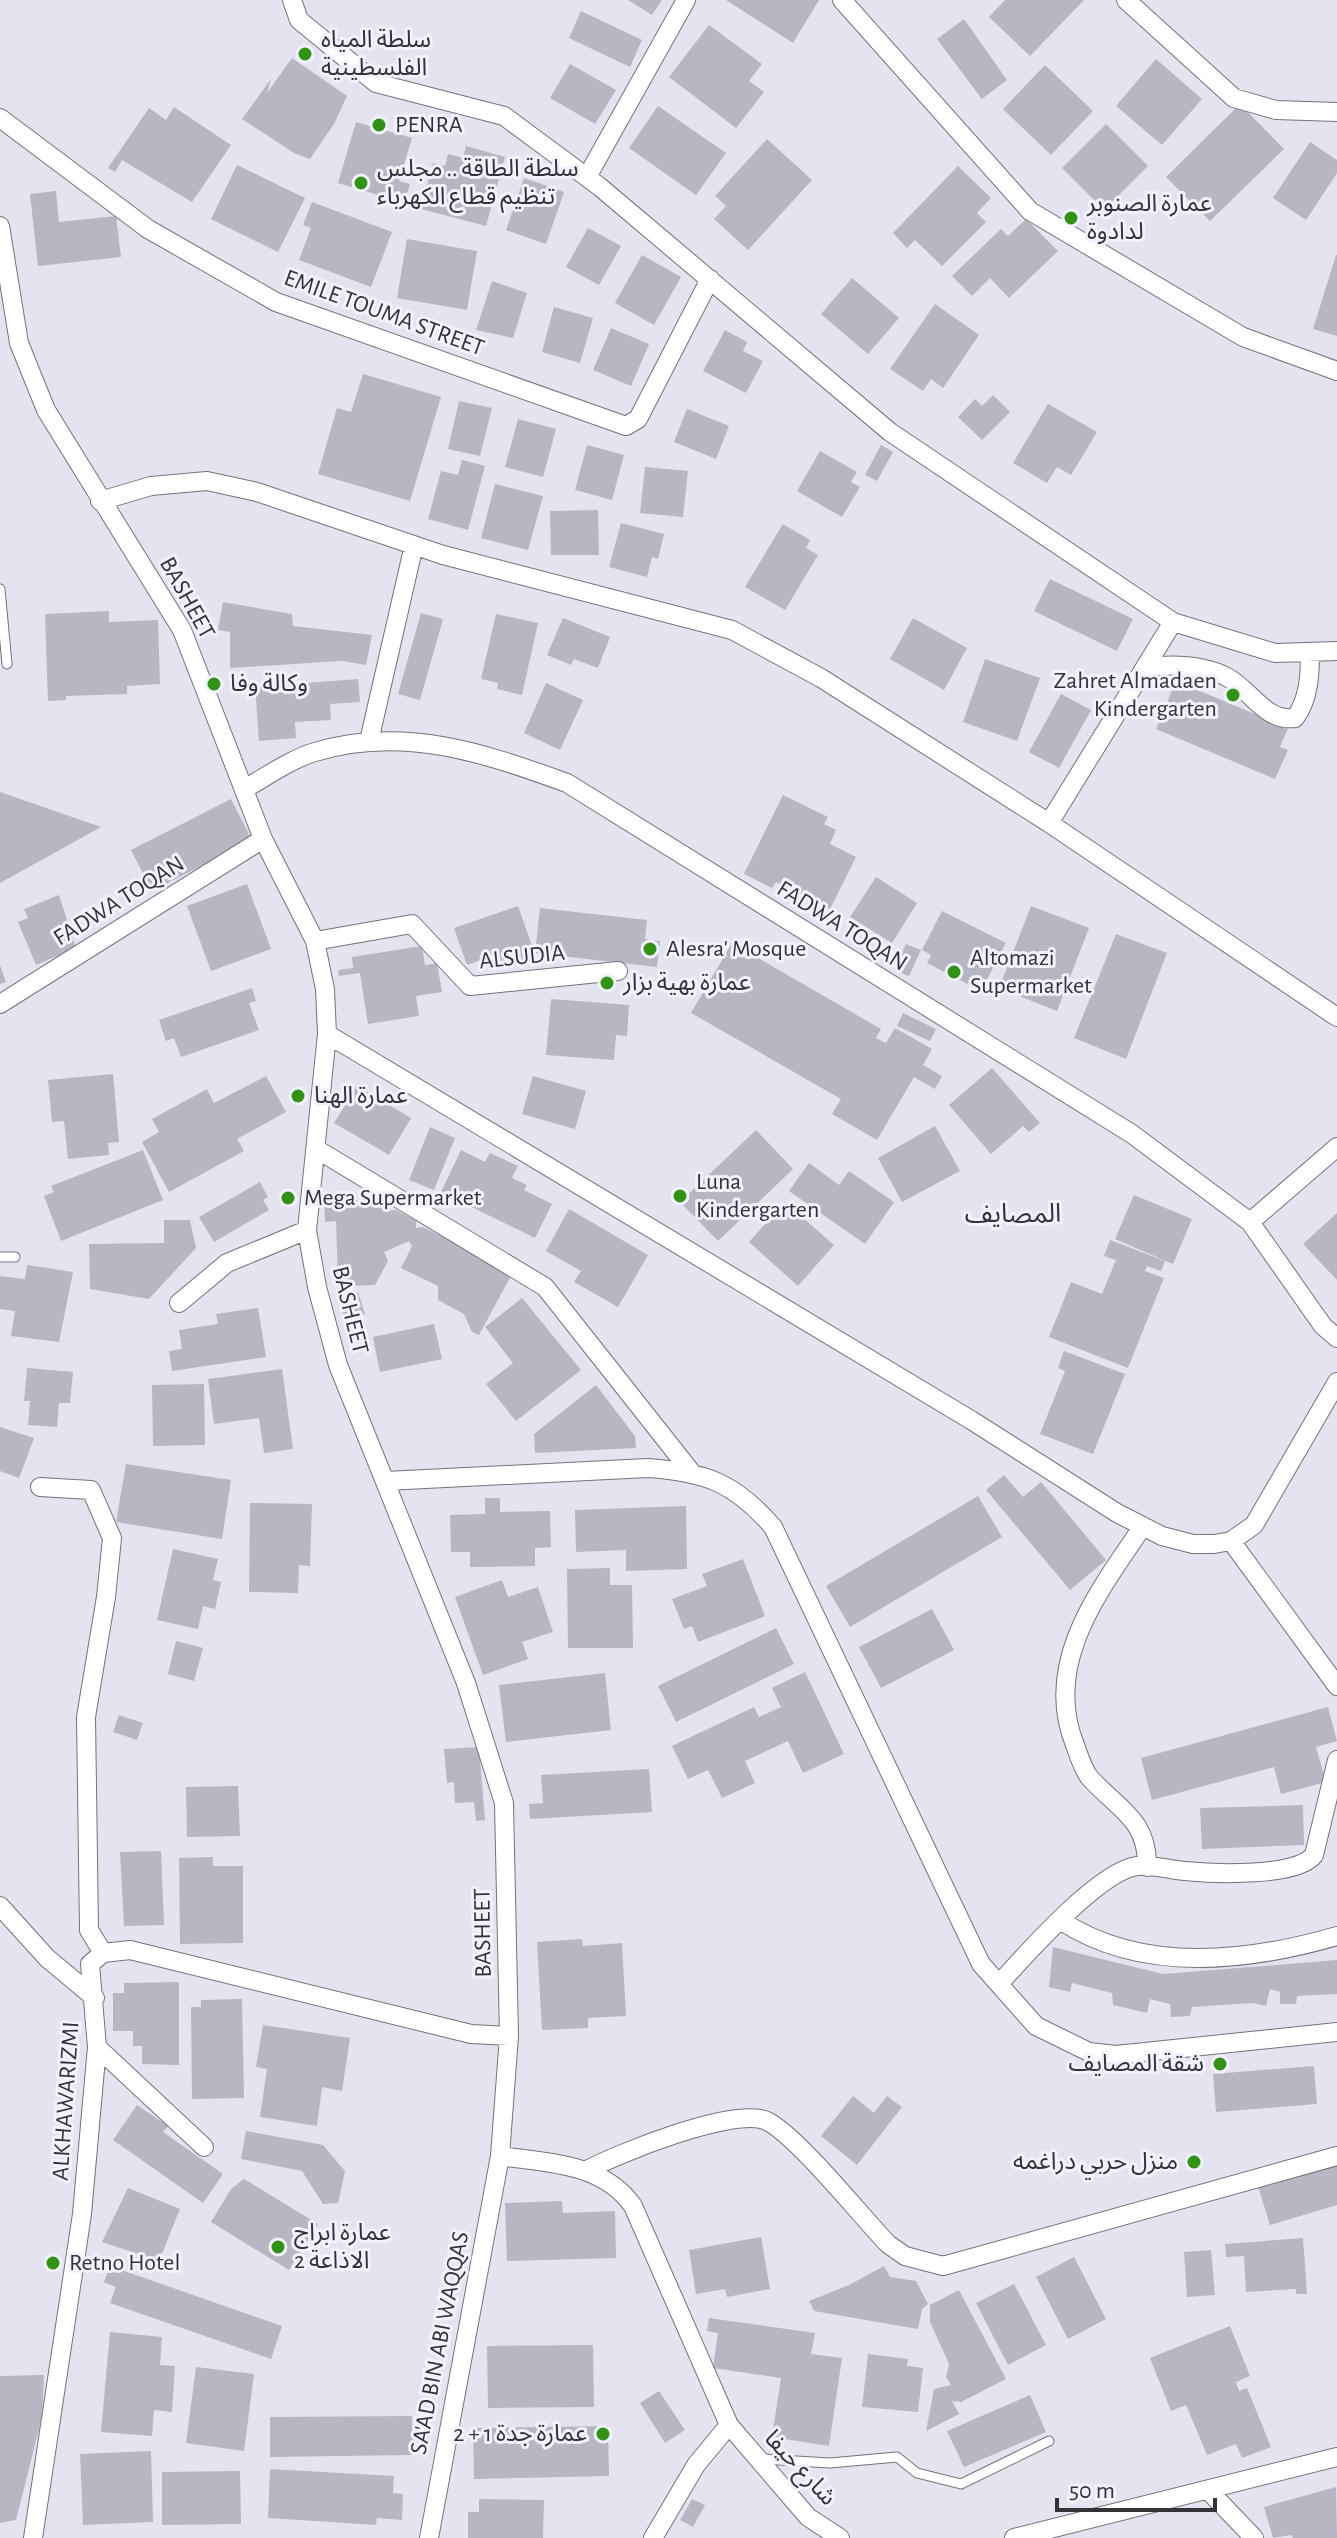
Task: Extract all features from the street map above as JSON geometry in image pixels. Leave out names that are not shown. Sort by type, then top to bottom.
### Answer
[{"type":"street","points":[[292,0],[299,20],[376,83],[504,116],[587,177],[890,432],[1173,622],[1275,653],[1337,651]]},
{"type":"street","points":[[587,177],[686,0]]},
{"type":"street","points":[[842,0],[1030,211],[1243,337],[1337,371]]},
{"type":"street","points":[[1126,0],[1234,98],[1276,110],[1337,112]]},
{"type":"street","name":"EMILE TOUMA STREET","points":[[0,118],[148,229],[276,302],[626,426],[638,419],[710,279]]},
{"type":"street","name":"BASHEET","points":[[0,226],[19,343],[46,410],[182,630],[263,839],[315,941],[325,989],[327,1034],[319,1086],[318,1150],[307,1230],[317,1287],[338,1365],[466,1683],[504,1803],[509,2036],[500,2156]]},
{"type":"street","points":[[100,501],[151,486],[207,481],[257,492],[414,545],[732,630],[821,678],[1049,823],[1337,1017]]},
{"type":"street","points":[[369,741],[414,545]]},
{"type":"street","points":[[1049,823],[1173,622]]},
{"type":"street","points":[[1146,667],[1173,663],[1227,677],[1275,717],[1285,720],[1295,718],[1303,708],[1310,678],[1310,652]]},
{"type":"street","name":"FADWA TOQAN","points":[[244,789],[313,752],[378,739],[475,750],[567,783],[1132,1134],[1250,1222],[1323,1326],[1337,1338]]},
{"type":"street","name":"FADWA TOQAN","points":[[0,1004],[263,839]]},
{"type":"street","name":"ALSUDIA","points":[[315,941],[412,924],[470,986],[618,971]]},
{"type":"street","points":[[327,1034],[1143,1526],[1193,1544],[1231,1541],[1254,1525],[1337,1382]]},
{"type":"street","points":[[1250,1222],[1337,1147]]},
{"type":"street","points":[[318,1150],[545,1287],[692,1473]]},
{"type":"street","points":[[179,1303],[227,1263],[307,1230]]},
{"type":"street","points":[[386,1481],[648,1468],[692,1473],[731,1487],[773,1527],[959,1924],[981,1964],[1036,2026],[1089,2052],[1145,2054],[1337,2032]]},
{"type":"street","points":[[40,1487],[91,1490],[112,1538],[106,1597],[86,1717],[89,1930],[103,1953],[130,1950],[471,2034],[509,2036]]},
{"type":"street","points":[[1143,1526],[1101,1588],[1074,1639],[1064,1683],[1070,1731],[1087,1775],[1145,1835],[1147,1867]]},
{"type":"street","points":[[1231,1541],[1337,1686]]},
{"type":"street","points":[[999,1984],[1060,1920],[1116,1874],[1137,1866],[1191,1872],[1290,1869],[1308,1864],[1314,1855],[1337,1760]]},
{"type":"street","points":[[0,1906],[47,1958],[95,1998]]},
{"type":"street","points":[[1060,1920],[1107,1946],[1140,1955],[1179,1959],[1249,1952],[1337,1936]]},
{"type":"street","name":"ALKHAWARIZMI","points":[[33,2538],[82,2214],[97,2047],[90,1964],[103,1953]]},
{"type":"street","points":[[97,2047],[204,2147]]},
{"type":"street","points":[[585,2171],[621,2151],[722,2121],[765,2120],[790,2140],[888,2244],[905,2256],[943,2266],[1337,2156]]},
{"type":"street","name":"شارع حيفا","points":[[500,2156],[585,2171],[622,2190],[633,2206],[729,2425],[808,2517],[840,2538]]},
{"type":"street","name":"SA'AD BIN ABI WAQQAS","points":[[429,2538],[500,2156]]},
{"type":"street","points":[[653,2538],[696,2465],[729,2425]]},
{"type":"street","points":[[1014,2538],[1337,2457]]},
{"type":"street","points":[[1208,2490],[1254,2538]]},
{"type":"lane","points":[[0,589],[7,664]]},
{"type":"lane","points":[[0,1257],[15,1257]]},
{"type":"lane","points":[[758,2459],[830,2463],[897,2457],[917,2473],[961,2484],[1049,2441]]},
{"type":"building","points":[[628,0],[662,0],[652,15]]},
{"type":"building","points":[[726,0],[819,0],[793,43]]},
{"type":"building","points":[[1005,0],[1084,0],[1030,56],[989,17]]},
{"type":"building","points":[[581,11],[642,40],[630,67],[569,38]]},
{"type":"building","points":[[964,19],[1007,80],[982,99],[937,39]]},
{"type":"building","points":[[709,25],[762,64],[749,81],[764,92],[736,128],[669,77]]},
{"type":"building","points":[[292,58],[347,96],[334,124],[310,159],[294,153],[242,119],[271,79],[267,93]]},
{"type":"building","points":[[1156,59],[1202,99],[1162,145],[1116,106]]},
{"type":"building","points":[[570,64],[616,90],[595,124],[550,98]]},
{"type":"building","points":[[1045,65],[1093,111],[1051,155],[1003,109]]},
{"type":"building","points":[[1240,104],[1284,149],[1210,221],[1166,177]]},
{"type":"building","points":[[658,106],[726,153],[696,195],[629,148]]},
{"type":"building","points":[[174,107],[231,145],[192,202],[122,160],[115,172],[108,168],[149,108],[166,120]]},
{"type":"building","points":[[356,122],[412,138],[399,181],[410,184],[404,203],[338,183]]},
{"type":"building","points":[[1106,124],[1148,166],[1104,210],[1062,168]]},
{"type":"building","points":[[767,139],[812,180],[748,250],[714,219],[726,206],[715,196]]},
{"type":"building","points":[[1310,142],[1337,160],[1337,173],[1306,220],[1273,198]]},
{"type":"building","points":[[466,146],[505,157],[486,226],[421,209],[433,163],[445,166],[448,154],[463,158]]},
{"type":"building","points":[[237,165],[305,198],[278,252],[211,219]]},
{"type":"building","points":[[958,166],[991,198],[977,213],[986,222],[942,266],[915,240],[907,248],[893,233]]},
{"type":"building","points":[[524,178],[564,192],[546,244],[506,230]]},
{"type":"building","points":[[56,191],[59,222],[116,216],[121,257],[38,266],[30,194]]},
{"type":"building","points":[[312,202],[392,232],[371,287],[299,260],[311,228],[303,225]]},
{"type":"building","points":[[1026,219],[1058,251],[1009,298],[990,278],[972,296],[952,276],[1001,229],[1008,236]]},
{"type":"building","points":[[588,228],[621,246],[599,285],[566,267]]},
{"type":"building","points":[[407,239],[477,251],[467,310],[397,298]]},
{"type":"building","points":[[642,255],[681,277],[654,325],[615,303]]},
{"type":"building","points":[[1337,255],[1337,336],[1313,329]]},
{"type":"building","points":[[852,278],[899,318],[868,354],[821,314]]},
{"type":"building","points":[[492,281],[527,293],[513,338],[476,330]]},
{"type":"building","points":[[935,304],[979,335],[943,388],[931,379],[923,391],[890,369]]},
{"type":"building","points":[[554,307],[593,318],[580,363],[542,352]]},
{"type":"building","points":[[611,328],[649,344],[631,386],[593,370]]},
{"type":"building","points":[[725,330],[747,342],[743,351],[763,361],[746,393],[703,371]]},
{"type":"building","points":[[363,374],[441,397],[410,501],[318,474],[337,408],[351,412]]},
{"type":"building","points":[[993,395],[1010,412],[982,440],[958,417],[975,399],[982,406]]},
{"type":"building","points":[[459,401],[492,408],[480,456],[448,449]]},
{"type":"building","points":[[1048,404],[1097,432],[1071,475],[1057,467],[1047,483],[1013,463]]},
{"type":"building","points":[[687,409],[729,426],[716,459],[674,442]]},
{"type":"building","points":[[518,419],[556,429],[543,477],[505,467]]},
{"type":"building","points":[[587,445],[624,455],[612,500],[575,490]]},
{"type":"building","points":[[881,445],[893,452],[877,481],[865,475]]},
{"type":"building","points":[[820,451],[857,472],[851,482],[860,487],[842,517],[797,491]]},
{"type":"building","points":[[462,460],[485,466],[468,530],[428,519],[441,471],[458,475]]},
{"type":"building","points":[[645,467],[688,471],[683,517],[640,513]]},
{"type":"building","points":[[495,484],[543,496],[528,550],[481,538]]},
{"type":"building","points":[[598,510],[599,555],[551,555],[550,511]]},
{"type":"building","points":[[621,523],[664,534],[658,559],[652,557],[647,577],[609,567]]},
{"type":"building","points":[[783,524],[810,540],[806,548],[818,555],[785,610],[745,587]]},
{"type":"building","points":[[1050,579],[1133,619],[1117,651],[1034,611]]},
{"type":"building","points":[[223,602],[292,614],[293,626],[372,635],[366,665],[342,661],[230,668],[230,632],[218,630]]},
{"type":"building","points":[[109,611],[109,622],[158,620],[160,684],[127,686],[127,694],[66,696],[66,700],[48,701],[45,614]]},
{"type":"building","points":[[421,613],[443,619],[420,700],[398,694]]},
{"type":"building","points":[[496,614],[538,623],[522,695],[497,689],[498,683],[481,679]]},
{"type":"building","points":[[563,618],[610,637],[598,668],[574,659],[571,665],[547,655]]},
{"type":"building","points":[[913,618],[967,648],[944,690],[890,659]]},
{"type":"building","points":[[985,659],[1040,678],[1017,741],[963,722]]},
{"type":"building","points":[[358,679],[360,702],[330,704],[331,720],[295,722],[296,738],[259,741],[255,687]]},
{"type":"building","points":[[1176,681],[1288,728],[1280,747],[1288,750],[1275,779],[1156,729]]},
{"type":"building","points":[[546,683],[583,700],[560,750],[524,733]]},
{"type":"building","points":[[1061,694],[1091,710],[1059,768],[1029,752]]},
{"type":"building","points":[[0,792],[101,827],[0,883]]},
{"type":"building","points":[[783,795],[828,817],[824,824],[836,830],[830,844],[856,857],[830,909],[776,882],[772,888],[744,874]]},
{"type":"building","points":[[231,799],[252,840],[152,891],[131,850]]},
{"type":"building","points":[[876,877],[917,903],[892,943],[850,917]]},
{"type":"building","points":[[247,884],[271,949],[211,971],[187,906]]},
{"type":"building","points":[[59,895],[76,948],[36,965],[18,922],[28,918],[24,909]]},
{"type":"building","points":[[518,906],[536,957],[504,968],[499,954],[467,965],[454,928]]},
{"type":"building","points":[[1031,906],[1089,928],[1057,1011],[999,988]]},
{"type":"building","points":[[540,908],[647,920],[645,939],[660,941],[657,967],[535,953]]},
{"type":"building","points":[[942,911],[1006,943],[981,991],[927,963],[931,955],[922,950]]},
{"type":"building","points":[[1116,934],[1167,953],[1126,1059],[1074,1038]]},
{"type":"building","points":[[732,943],[881,1029],[876,1038],[886,1043],[895,1028],[932,1049],[923,1065],[942,1076],[935,1089],[914,1077],[877,1140],[832,1114],[841,1099],[691,1013]]},
{"type":"building","points":[[906,944],[921,950],[909,976],[894,970]]},
{"type":"building","points":[[422,946],[425,965],[437,963],[442,992],[416,996],[419,1016],[368,1024],[360,973],[339,976],[338,970],[353,968],[352,957]]},
{"type":"building","points":[[0,965],[6,982],[0,984]]},
{"type":"building","points":[[252,988],[256,1001],[249,1003],[259,1030],[181,1057],[174,1038],[166,1041],[159,1020]]},
{"type":"building","points":[[551,999],[629,1005],[627,1036],[616,1035],[614,1060],[546,1055]]},
{"type":"building","points":[[903,1013],[936,1029],[930,1041],[897,1026]]},
{"type":"building","points":[[992,1068],[1040,1123],[1029,1132],[1023,1126],[991,1154],[949,1105]]},
{"type":"building","points":[[113,1074],[119,1142],[108,1143],[109,1155],[68,1159],[64,1121],[52,1122],[48,1080]]},
{"type":"building","points":[[266,1076],[286,1112],[237,1139],[244,1151],[169,1192],[142,1142],[159,1132],[152,1119],[207,1089],[214,1103]]},
{"type":"building","points":[[533,1076],[586,1091],[575,1129],[522,1114]]},
{"type":"building","points":[[357,1086],[411,1118],[389,1155],[334,1123]]},
{"type":"building","points":[[935,1126],[960,1171],[902,1202],[878,1158]]},
{"type":"building","points":[[430,1127],[455,1138],[434,1190],[409,1180]]},
{"type":"building","points":[[756,1130],[793,1169],[718,1241],[680,1202]]},
{"type":"building","points":[[143,1150],[163,1200],[61,1241],[44,1196],[54,1192],[51,1186]]},
{"type":"building","points":[[461,1150],[485,1162],[490,1153],[518,1166],[512,1178],[527,1185],[524,1190],[552,1204],[535,1238],[441,1192]]},
{"type":"building","points":[[809,1163],[839,1185],[849,1171],[894,1202],[865,1244],[789,1191]]},
{"type":"building","points":[[260,1182],[268,1197],[263,1200],[269,1210],[214,1242],[199,1217]]},
{"type":"building","points":[[324,1195],[346,1195],[359,1201],[383,1200],[387,1211],[396,1210],[416,1221],[416,1228],[423,1227],[513,1272],[479,1335],[472,1332],[464,1314],[438,1300],[438,1286],[401,1268],[412,1246],[409,1241],[384,1252],[388,1261],[375,1285],[351,1286],[338,1279],[336,1221],[325,1222]]},
{"type":"building","points":[[1134,1195],[1192,1219],[1173,1264],[1115,1239]]},
{"type":"building","points":[[785,1202],[834,1245],[798,1286],[749,1242]]},
{"type":"building","points":[[569,1209],[648,1255],[618,1307],[574,1282],[581,1271],[546,1251]]},
{"type":"building","points":[[1337,1213],[1337,1280],[1303,1244]]},
{"type":"building","points":[[164,1220],[190,1220],[196,1248],[149,1299],[90,1289],[89,1244],[164,1243]]},
{"type":"building","points":[[1110,1240],[1165,1261],[1161,1271],[1147,1266],[1145,1271],[1164,1278],[1128,1368],[1049,1337],[1071,1282],[1102,1294],[1116,1260],[1104,1256]]},
{"type":"building","points":[[27,1265],[73,1272],[59,1342],[11,1336],[15,1311],[0,1309],[0,1276],[25,1279]]},
{"type":"building","points":[[358,1292],[365,1314],[345,1320],[339,1298]]},
{"type":"building","points":[[522,1298],[581,1370],[516,1421],[486,1384],[513,1363],[485,1327]]},
{"type":"building","points":[[258,1308],[266,1357],[172,1371],[169,1351],[182,1349],[179,1330],[218,1324],[216,1314]]},
{"type":"building","points":[[434,1324],[442,1359],[380,1372],[373,1337]]},
{"type":"building","points":[[1064,1351],[1125,1374],[1093,1454],[1040,1434],[1065,1371],[1058,1368]]},
{"type":"building","points":[[27,1368],[73,1372],[70,1403],[59,1403],[57,1427],[28,1425],[30,1401],[24,1401]]},
{"type":"building","points":[[282,1369],[293,1449],[264,1453],[259,1418],[214,1424],[208,1379]]},
{"type":"building","points":[[204,1384],[205,1445],[153,1446],[152,1385]]},
{"type":"building","points":[[596,1385],[635,1436],[636,1448],[535,1453],[534,1434]]},
{"type":"building","points":[[0,1427],[34,1438],[19,1478],[0,1471]]},
{"type":"building","points":[[126,1464],[231,1480],[222,1539],[116,1522]]},
{"type":"building","points":[[1004,1475],[1023,1497],[1041,1482],[1106,1560],[1070,1590],[986,1490]]},
{"type":"building","points":[[978,1496],[1002,1537],[850,1627],[826,1586]]},
{"type":"building","points":[[485,1498],[500,1498],[500,1512],[550,1511],[551,1547],[535,1548],[535,1566],[470,1567],[470,1552],[451,1552],[450,1515],[485,1514]]},
{"type":"building","points":[[250,1503],[312,1504],[310,1566],[299,1565],[298,1593],[249,1592]]},
{"type":"building","points":[[686,1506],[687,1569],[626,1571],[626,1550],[576,1552],[575,1510]]},
{"type":"building","points":[[173,1549],[218,1559],[213,1580],[221,1582],[215,1609],[203,1606],[198,1629],[157,1620]]},
{"type":"building","points":[[743,1559],[765,1616],[698,1642],[692,1626],[684,1629],[672,1599],[707,1586],[702,1574]]},
{"type":"building","points":[[610,1568],[610,1585],[632,1585],[633,1648],[568,1648],[567,1569]]},
{"type":"building","points":[[502,1580],[508,1597],[538,1587],[553,1632],[522,1642],[528,1659],[483,1675],[455,1597]]},
{"type":"building","points":[[932,1609],[954,1650],[881,1688],[859,1647]]},
{"type":"building","points":[[776,1628],[794,1664],[676,1722],[658,1686]]},
{"type":"building","points":[[176,1641],[203,1648],[194,1681],[168,1674]]},
{"type":"building","points":[[805,1672],[844,1754],[803,1773],[788,1741],[745,1761],[755,1783],[722,1798],[708,1770],[688,1779],[672,1746],[754,1707],[759,1717],[781,1707],[772,1688]]},
{"type":"building","points":[[605,1673],[611,1730],[506,1742],[499,1685]]},
{"type":"building","points":[[1328,1707],[1337,1741],[1316,1747],[1326,1782],[1281,1794],[1274,1767],[1152,1800],[1141,1758]]},
{"type":"building","points":[[119,1715],[143,1723],[137,1740],[113,1732]]},
{"type":"building","points":[[479,1747],[485,1820],[476,1821],[474,1802],[455,1803],[454,1782],[447,1783],[444,1749]]},
{"type":"building","points":[[649,1769],[652,1812],[530,1819],[529,1804],[543,1803],[541,1775]]},
{"type":"building","points":[[238,1786],[240,1836],[187,1837],[186,1787]]},
{"type":"building","points":[[1303,1805],[1304,1845],[1202,1849],[1200,1808]]},
{"type":"building","points":[[161,1851],[164,1925],[124,1926],[120,1852]]},
{"type":"building","points":[[213,1857],[213,1866],[243,1866],[243,1943],[180,1944],[179,1858]]},
{"type":"building","points":[[582,1939],[583,1946],[622,1943],[626,2016],[588,2018],[588,2028],[542,2030],[537,1942]]},
{"type":"building","points":[[1053,1947],[1163,1974],[1337,1960],[1337,1994],[1297,1996],[1296,2004],[1280,2004],[1280,1992],[1270,1989],[1266,2006],[1253,2003],[1192,2007],[1190,2016],[1171,2017],[1170,2004],[1150,1999],[1147,2013],[1113,2005],[1112,1993],[1072,1983],[1070,1992],[1049,1987]]},
{"type":"building","points":[[179,1982],[179,2065],[142,2064],[142,2046],[133,2046],[133,2031],[113,2031],[113,1993],[124,1993],[124,1983]]},
{"type":"building","points":[[242,1999],[244,2098],[192,2099],[191,2007],[201,2007],[201,2000]]},
{"type":"building","points":[[263,2025],[350,2038],[342,2091],[322,2087],[317,2126],[260,2117],[267,2069],[256,2067]]},
{"type":"building","points":[[1314,2066],[1317,2104],[1216,2112],[1213,2074]]},
{"type":"building","points":[[853,2096],[874,2113],[887,2096],[902,2107],[857,2165],[821,2136]]},
{"type":"building","points":[[137,2105],[168,2126],[163,2132],[223,2174],[203,2203],[113,2140]]},
{"type":"building","points":[[246,2131],[323,2145],[345,2171],[338,2203],[323,2204],[302,2171],[241,2159]]},
{"type":"building","points":[[1337,2159],[1337,2205],[1270,2225],[1257,2183]]},
{"type":"building","name":"عمارة ابراج الاذاعة 2","points":[[244,2179],[318,2224],[289,2270],[211,2222],[231,2189]]},
{"type":"building","points":[[128,2188],[180,2209],[159,2261],[102,2242]]},
{"type":"building","points":[[562,2201],[563,2213],[615,2211],[616,2258],[507,2261],[505,2203]]},
{"type":"building","points":[[761,2237],[770,2289],[727,2297],[725,2289],[696,2294],[689,2250]]},
{"type":"building","points":[[1303,2238],[1307,2294],[1296,2294],[1296,2289],[1246,2292],[1244,2256],[1226,2257],[1225,2244]]},
{"type":"building","points":[[1211,2250],[1215,2295],[1187,2297],[1184,2252]]},
{"type":"building","points":[[1074,2257],[1106,2319],[1068,2339],[1036,2277]]},
{"type":"building","points":[[110,2266],[282,2326],[271,2359],[110,2303],[116,2287],[104,2282]]},
{"type":"building","points":[[884,2266],[890,2277],[916,2281],[928,2304],[922,2309],[918,2329],[814,2311],[809,2301],[849,2285]]},
{"type":"building","points":[[1014,2284],[1046,2345],[1008,2365],[976,2303]]},
{"type":"building","points":[[959,2290],[1006,2379],[961,2402],[952,2401],[959,2414],[926,2431],[934,2389],[951,2385],[946,2377],[949,2364],[930,2322],[930,2305]]},
{"type":"building","points":[[709,2318],[815,2333],[811,2354],[842,2358],[829,2446],[772,2437],[781,2378],[713,2368],[718,2333],[707,2331]]},
{"type":"building","points":[[1230,2326],[1250,2376],[1236,2382],[1239,2391],[1247,2388],[1271,2447],[1242,2458],[1236,2444],[1207,2455],[1186,2405],[1171,2411],[1150,2358]]},
{"type":"building","points":[[110,2332],[162,2337],[160,2365],[175,2366],[172,2412],[154,2410],[152,2436],[101,2432]]},
{"type":"building","points":[[593,2345],[594,2407],[488,2408],[487,2346]]},
{"type":"building","points":[[868,2354],[908,2359],[907,2366],[923,2368],[918,2412],[862,2407]]},
{"type":"building","points":[[196,2367],[254,2374],[244,2451],[186,2443]]},
{"type":"building","points":[[44,2375],[42,2417],[16,2520],[0,2523],[0,2376]]},
{"type":"building","points":[[659,2391],[685,2430],[665,2443],[640,2403]]},
{"type":"building","points":[[1030,2395],[1046,2432],[964,2467],[947,2431]]},
{"type":"building","points":[[412,2416],[413,2455],[270,2457],[270,2417]]},
{"type":"building","points":[[608,2426],[609,2476],[474,2479],[473,2428]]},
{"type":"building","points":[[151,2451],[153,2522],[83,2525],[80,2454]]},
{"type":"building","points":[[270,2469],[394,2476],[393,2493],[403,2494],[402,2520],[377,2518],[376,2525],[268,2518]]},
{"type":"building","points":[[240,2471],[241,2524],[162,2525],[162,2472]]},
{"type":"building","points":[[1336,2487],[1337,2538],[1293,2538],[1291,2535],[1273,2538],[1264,2507]]},
{"type":"building","points":[[479,2499],[544,2500],[543,2538],[468,2538],[468,2512],[479,2512]]},
{"type":"building","points":[[692,2499],[705,2505],[693,2527],[680,2520]]},
{"type":"place","name":"سلطة المياه الفلسطينية","points":[[305,54]]},
{"type":"place","name":"PENRA","points":[[379,125]]},
{"type":"place","name":"سلطة الطاقة .. مجلس تنظيم قطاع الكهرباء","points":[[361,183]]},
{"type":"place","name":"عمارة الصنوبر لدادوة","points":[[1071,218]]},
{"type":"place","name":"وكالة وفا","points":[[214,684]]},
{"type":"place","name":"Zahret Almadaen Kindergarten","points":[[1233,695]]},
{"type":"place","name":"Alesra' Mosque","points":[[650,949]]},
{"type":"place","name":"Altomazi Supermarket","points":[[954,972]]},
{"type":"place","name":"عمارة بهية بزار","points":[[607,983]]},
{"type":"place","name":"عمارة الهنا","points":[[298,1096]]},
{"type":"place","name":"Luna Kindergarten","points":[[680,1196]]},
{"type":"place","name":"Mega Supermarket","points":[[288,1198]]},
{"type":"place","name":"شقة المصايف","points":[[1220,2064]]},
{"type":"place","name":"منزل حربي دراغمه","points":[[1194,2162]]},
{"type":"place","name":"عمارة ابراج الاذاعة 2","points":[[278,2247]]},
{"type":"place","name":"Retno Hotel","points":[[53,2263]]},
{"type":"place","name":"عمارة جدة 1 + 2","points":[[603,2434]]},
{"type":"district","name":"المصايف","points":[[1013,1214]]}]
